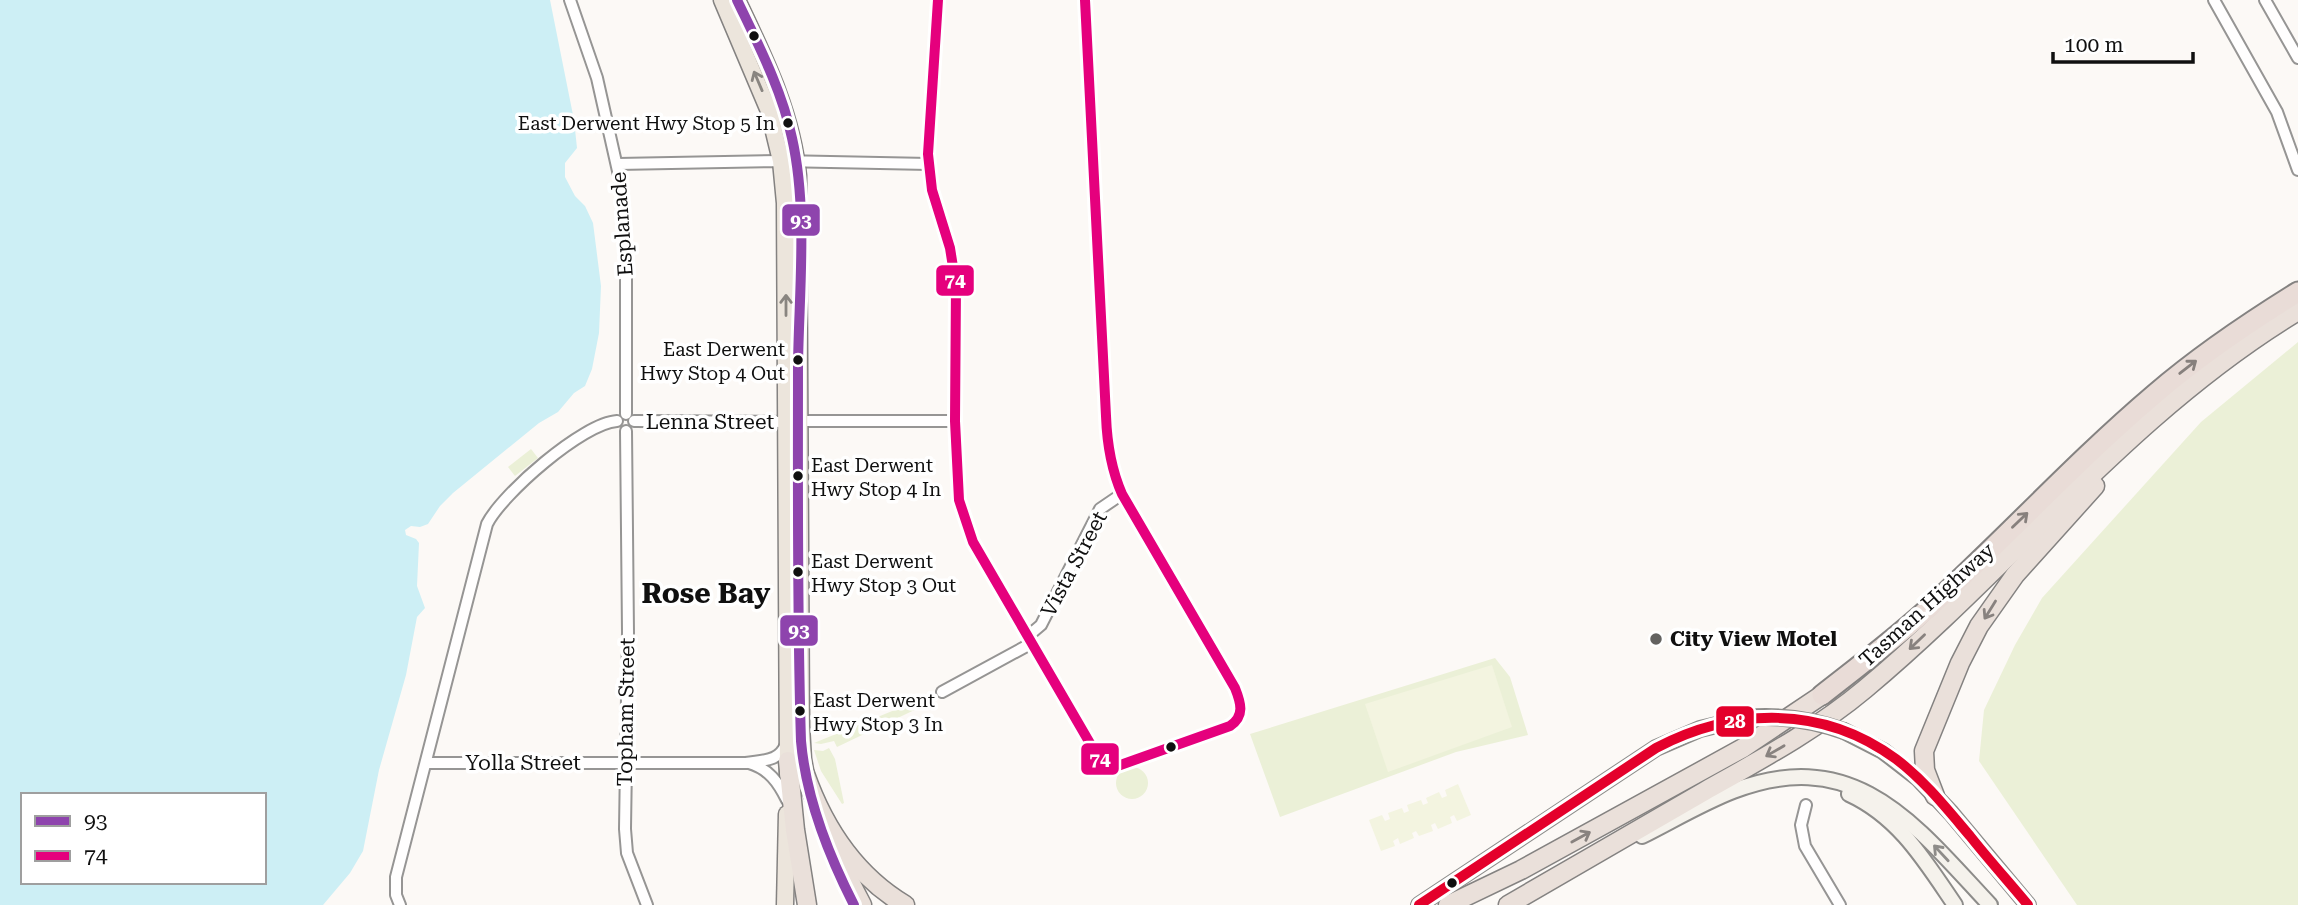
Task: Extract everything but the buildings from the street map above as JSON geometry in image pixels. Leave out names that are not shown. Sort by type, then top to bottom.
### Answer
[{"type":"highway","name":"Tasman Highway","points":[[1463,905],[1521,870],[1743,748],[1822,695],[1932,606],[2155,393],[2234,333],[2298,292]]},
{"type":"highway","name":"Tasman Highway","points":[[1508,905],[1784,746],[1853,699],[1914,645],[2180,393],[2233,353],[2298,311]]},
{"type":"highway","points":[[1936,796],[1925,770],[1924,751],[1960,663],[1979,626],[2030,557],[2180,393]]},
{"type":"highway","points":[[788,761],[807,905]]},
{"type":"highway","points":[[805,774],[821,813],[847,855],[877,886],[905,905]]},
{"type":"highway","points":[[816,815],[862,905]]},
{"type":"highway","name":"Tasman Highway","points":[[1448,905],[1521,870]]},
{"type":"main road","points":[[722,0],[762,91],[800,197],[792,421],[785,905]]},
{"type":"main road","points":[[737,0],[777,90],[789,125],[789,161]]},
{"type":"main road","points":[[792,421],[801,726],[805,774],[816,815],[854,905]]},
{"type":"main road","points":[[1419,905],[1656,748],[1700,729],[1746,718],[1768,717],[1801,720],[1844,731],[1896,759],[1936,796],[2028,905]]},
{"type":"main road","points":[[1750,785],[1781,778],[1816,778],[1845,784],[1868,793],[1890,806],[1923,834],[1990,905]]},
{"type":"main road","points":[[1750,785],[1778,782],[1813,783],[1840,790],[1862,800],[1889,819],[1910,840],[1955,905]]},
{"type":"main road","name":"Tasman Highway","points":[[1580,863],[1595,860],[1710,801],[1750,785]]},
{"type":"street","name":"Esplanade","points":[[570,0],[597,78],[622,189],[631,417]]},
{"type":"street","points":[[938,0],[929,164],[932,190],[954,268],[956,286],[956,480],[964,520],[973,542],[1091,747],[1106,767],[1115,768],[1223,729],[1239,719],[1241,712],[1235,688],[1115,478],[1107,440],[1086,0]]},
{"type":"street","points":[[2214,0],[2277,112],[2298,170]]},
{"type":"street","points":[[2265,0],[2298,58]]},
{"type":"street","points":[[618,164],[789,161],[929,164]]},
{"type":"street","points":[[400,905],[396,895],[396,877],[477,556],[491,514],[564,446],[593,427],[617,421],[621,415],[631,417],[633,427],[625,431],[620,429],[617,421]]},
{"type":"street","name":"Lenna Street","points":[[631,417],[955,421]]},
{"type":"street","name":"Topham Street","points":[[625,431],[628,619],[626,843],[647,905]]},
{"type":"street","name":"Vista Street","points":[[1030,640],[1041,625],[1100,509],[1122,494]]},
{"type":"street","points":[[942,692],[1030,640]]},
{"type":"street","name":"Yolla Street","points":[[426,763],[746,762],[778,757],[784,750],[788,737]]},
{"type":"street","points":[[746,762],[768,773],[787,800]]},
{"type":"street","points":[[1805,805],[1801,825],[1805,846],[1840,905]]},
{"type":"green space","points":[[2298,342],[2298,905],[2077,905],[1979,761],[1984,710],[2015,645],[2042,598],[2201,422]]},
{"type":"green space","points":[[531,449],[538,458],[515,476],[508,467]]},
{"type":"green space","points":[[1495,658],[1510,677],[1528,735],[1456,752],[1280,817],[1250,734]]},
{"type":"green space","points":[[1492,665],[1512,727],[1388,772],[1365,704]]},
{"type":"green space","points":[[924,698],[927,704],[837,747],[834,741],[814,743]]},
{"type":"green space","points":[[829,748],[835,759],[844,803],[842,804],[821,771],[814,750],[823,751]]},
{"type":"green space","points":[[1132,767],[1143,772],[1148,783],[1143,794],[1132,799],[1121,794],[1116,783],[1121,772]]},
{"type":"green space","points":[[1458,784],[1471,815],[1457,821],[1454,815],[1450,817],[1452,823],[1438,829],[1435,823],[1431,825],[1433,831],[1419,836],[1416,831],[1412,833],[1414,838],[1400,844],[1398,838],[1393,841],[1395,846],[1381,851],[1369,820],[1382,815],[1385,821],[1390,819],[1388,813],[1402,808],[1404,813],[1409,811],[1407,805],[1421,800],[1423,805],[1428,803],[1426,798],[1439,792],[1442,798],[1447,796],[1445,790]]},
{"type":"water","points":[[0,0],[550,0],[577,148],[565,163],[565,177],[593,223],[601,286],[599,333],[592,369],[585,386],[574,393],[558,412],[539,423],[453,493],[428,524],[411,526],[405,530],[406,535],[419,543],[417,586],[425,608],[417,617],[406,675],[379,770],[363,851],[350,873],[323,905],[0,905]]},
{"type":"transit line","name":"93","points":[[737,0],[782,102],[797,165],[801,222],[798,365],[801,741],[813,805],[835,866],[854,905]]},
{"type":"transit line","name":"74","points":[[938,0],[928,154],[932,190],[950,248],[956,286],[955,421],[959,500],[973,542],[1098,757],[1104,765],[1112,768],[1230,726],[1238,718],[1240,709],[1235,688],[1122,494],[1112,465],[1107,426],[1085,0]]},
{"type":"transit line","name":"28","points":[[1419,905],[1656,748],[1686,734],[1716,725],[1747,719],[1778,718],[1809,721],[1839,729],[1868,741],[1896,759],[1935,796],[2028,905]]},
{"type":"place","name":"East Derwent Hwy Stop 5 In","points":[[788,123]]},
{"type":"place","name":"East Derwent Hwy Stop 4 Out","points":[[798,360]]},
{"type":"place","name":"East Derwent Hwy Stop 4 In","points":[[798,476]]},
{"type":"place","name":"East Derwent Hwy Stop 3 Out","points":[[798,572]]},
{"type":"place","name":"City View Motel","points":[[1656,639]]},
{"type":"place","name":"East Derwent Hwy Stop 3 In","points":[[800,711]]},
{"type":"district","name":"Rose Bay","points":[[706,593]]}]
